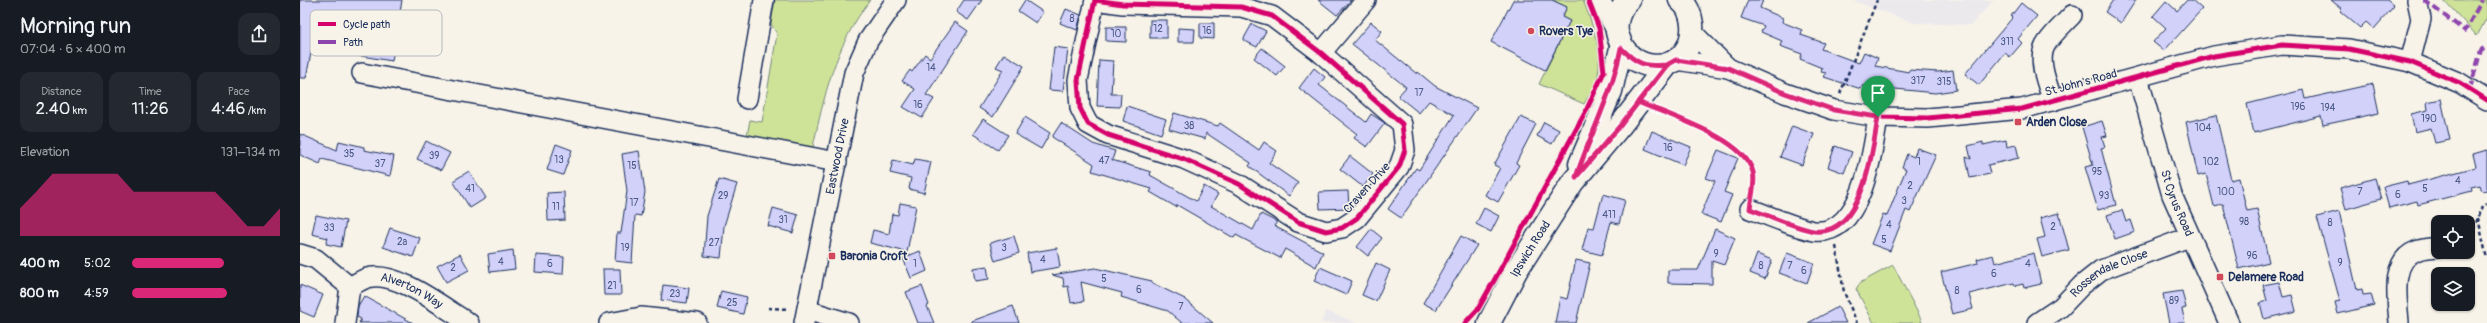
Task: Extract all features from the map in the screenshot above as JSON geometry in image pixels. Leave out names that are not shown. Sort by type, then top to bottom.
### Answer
[{"type":"main road","name":"Ipswich Road","points":[[1576,177],[1587,144],[1611,91],[1619,39],[1619,14],[1629,0]]},
{"type":"main road","name":"Ipswich Road","points":[[1489,323],[1516,271],[1576,177],[1672,62],[1688,48],[1690,13]]},
{"type":"main road","points":[[1619,39],[1634,61],[1651,67],[1672,62]]},
{"type":"street","points":[[747,99],[764,0]]},
{"type":"street","name":"Eastwood Drive","points":[[806,317],[854,73],[868,41],[896,0]]},
{"type":"street","name":"Craven Drive","points":[[1095,0],[1123,4],[1188,3],[1241,8],[1272,16],[1321,53],[1402,124],[1405,150],[1399,167],[1357,218],[1342,228],[1326,231],[1298,222],[1239,184],[1184,159],[1108,135],[1088,124],[1080,108],[1078,80],[1095,0]]},
{"type":"street","points":[[1321,53],[1366,0]]},
{"type":"street","points":[[1600,0],[1619,39]]},
{"type":"street","points":[[2410,62],[2421,19],[2417,0]]},
{"type":"street","name":"St John's Road","points":[[1690,13],[1728,68]]},
{"type":"street","name":"St John's Road","points":[[2053,101],[2045,75],[2043,57],[2045,46],[2072,15]]},
{"type":"street","name":"St John's Road","points":[[1672,62],[1728,68],[1785,93],[1834,110],[1878,117],[1975,115],[2022,109],[2214,56],[2282,45],[2349,49],[2410,62],[2460,83],[2487,100]]},
{"type":"street","points":[[362,73],[837,162]]},
{"type":"street","name":"St Cyrus Road","points":[[2138,78],[2172,195],[2189,237],[2229,323]]},
{"type":"street","points":[[1750,209],[1814,231],[1834,227],[1850,216],[1861,192],[1874,145],[1878,117]]},
{"type":"street","name":"Rossendale Close","points":[[2037,323],[2061,307],[2082,285],[2101,270],[2189,237]]},
{"type":"street","points":[[2399,323],[2396,282],[2403,261],[2415,251],[2431,248]]},
{"type":"street","points":[[300,254],[316,260],[350,287],[345,323]]},
{"type":"street","name":"Alverton Way","points":[[350,287],[367,278],[393,280],[426,296],[469,323]]},
{"type":"street","points":[[609,323],[641,317],[697,323]]},
{"type":"street","points":[[806,317],[849,323]]},
{"type":"path","points":[[1834,110],[1877,0]]},
{"type":"path","points":[[1638,102],[1730,142],[1744,155],[1754,174],[1750,209]]},
{"type":"path","points":[[2475,225],[2483,206],[2487,204]]},
{"type":"path","points":[[2478,218],[2487,259]]},
{"type":"path","points":[[1834,227],[1844,292],[1857,323]]},
{"type":"shaded area","points":[[1851,0],[1994,0],[1971,25],[1914,23]]},
{"type":"shaded area","points":[[1326,311],[1357,323],[1321,323]]},
{"type":"green space","points":[[775,0],[870,0],[848,36],[832,72],[821,110],[812,151],[746,141],[750,120],[762,122],[777,34],[771,24]]},
{"type":"green space","points":[[1552,0],[1583,0],[1594,31],[1599,64],[1598,75],[1595,85],[1584,104],[1539,84],[1570,21],[1562,17],[1567,7]]},
{"type":"green space","points":[[2444,0],[2487,0],[2487,17],[2477,36]]},
{"type":"green space","points":[[1893,265],[1922,323],[1874,323],[1856,289],[1860,283]]},
{"type":"building","points":[[300,0],[402,0],[400,10],[310,10],[310,56],[306,78],[300,78]]},
{"type":"building","points":[[964,0],[982,0],[968,20],[956,12]]},
{"type":"building","points":[[1025,0],[1043,12],[1036,23],[1018,11]]},
{"type":"building","points":[[1318,0],[1351,0],[1337,15]]},
{"type":"building","name":"Rovers Tye","points":[[1513,0],[1552,0],[1567,7],[1562,17],[1570,21],[1545,70],[1491,42]]},
{"type":"building","points":[[1748,0],[1763,0],[1760,8],[1783,18],[1782,22],[1802,30],[1801,35],[1824,43],[1821,49],[1859,63],[1864,52],[1878,58],[1875,66],[1909,72],[1909,70],[1938,72],[1953,70],[1956,90],[1935,93],[1876,87],[1875,90],[1863,85],[1861,89],[1824,77],[1826,73],[1821,72],[1822,68],[1800,59],[1802,54],[1780,46],[1782,41],[1761,32],[1764,26],[1741,18]]},
{"type":"building","points":[[2113,0],[2136,0],[2121,23],[2105,12]]},
{"type":"building","points":[[2187,0],[2192,0],[2202,9],[2164,51],[2153,42],[2166,28],[2153,16],[2166,1],[2177,11]]},
{"type":"building","points":[[2331,0],[2387,0],[2394,6],[2374,29],[2366,22],[2360,28],[2340,11],[2342,9]]},
{"type":"building","points":[[2021,3],[2037,16],[2018,39],[2022,43],[2010,57],[2005,53],[1979,85],[1965,74],[2013,17],[2011,16]]},
{"type":"building","points":[[1066,9],[1081,15],[1077,30],[1060,23]]},
{"type":"building","points":[[1150,20],[1167,20],[1167,38],[1150,38]]},
{"type":"building","points":[[955,22],[968,31],[926,95],[934,99],[922,118],[903,107],[915,89],[902,81],[910,70],[912,72],[925,54],[930,58]]},
{"type":"building","points":[[1371,22],[1382,31],[1375,40],[1417,74],[1418,72],[1435,86],[1477,108],[1401,218],[1388,209],[1416,168],[1419,170],[1454,115],[1429,101],[1419,113],[1398,96],[1406,87],[1352,44]]},
{"type":"building","points":[[1200,23],[1214,23],[1214,39],[1200,38]]},
{"type":"building","points":[[1252,24],[1266,31],[1257,47],[1243,40]]},
{"type":"building","points":[[1106,27],[1126,27],[1126,42],[1106,41]]},
{"type":"building","points":[[1178,28],[1195,29],[1194,42],[1178,42]]},
{"type":"building","points":[[1054,47],[1068,49],[1063,91],[1049,90]]},
{"type":"building","points":[[1262,48],[1285,66],[1277,76],[1254,58]]},
{"type":"building","points":[[1004,54],[1024,66],[993,117],[979,108],[1003,70],[996,67]]},
{"type":"building","points":[[361,56],[393,56],[392,61]]},
{"type":"building","points":[[1099,60],[1113,61],[1111,94],[1121,94],[1120,107],[1097,106]]},
{"type":"building","points":[[1314,68],[1325,77],[1319,85],[1366,122],[1371,114],[1385,123],[1367,147],[1354,138],[1357,134],[1299,88]]},
{"type":"building","points":[[2373,84],[2379,113],[2323,125],[2321,116],[2254,133],[2247,104],[2303,90],[2305,99]]},
{"type":"building","points":[[2441,99],[2450,140],[2435,143],[2431,128],[2415,132],[2411,114],[2428,110],[2427,102]]},
{"type":"building","points":[[1127,106],[1166,119],[1161,134],[1123,121]]},
{"type":"building","points":[[1174,113],[1218,126],[1220,123],[1259,150],[1264,142],[1277,151],[1269,163],[1298,183],[1289,196],[1249,166],[1251,163],[1206,133],[1205,139],[1169,129]]},
{"type":"building","points":[[2216,115],[2231,180],[2239,178],[2247,211],[2257,209],[2269,262],[2239,269],[2223,204],[2214,206],[2206,174],[2198,176],[2186,122]]},
{"type":"building","points":[[1025,117],[1050,133],[1041,149],[1015,134]]},
{"type":"building","points":[[1521,117],[1536,124],[1516,163],[1519,165],[1498,202],[1485,195],[1500,168],[1494,165]]},
{"type":"building","points":[[983,119],[1008,135],[998,150],[973,134]]},
{"type":"building","points":[[2102,121],[2107,136],[2102,137],[2105,147],[2101,148],[2116,205],[2098,210],[2085,167],[2093,165],[2082,127]]},
{"type":"building","points":[[1544,122],[1559,130],[1552,144],[1537,136]]},
{"type":"building","points":[[1061,123],[1093,144],[1115,151],[1112,160],[1151,172],[1150,175],[1196,201],[1204,186],[1218,194],[1211,206],[1253,230],[1261,214],[1277,222],[1274,226],[1323,252],[1316,267],[1285,249],[1280,258],[1236,235],[1234,238],[1177,205],[1176,207],[1150,192],[1152,189],[1092,171],[1094,164],[1052,137]]},
{"type":"building","points":[[1792,126],[1814,134],[1802,165],[1780,157]]},
{"type":"building","points":[[1652,131],[1691,147],[1683,165],[1645,149]]},
{"type":"building","points":[[300,134],[337,150],[339,141],[364,147],[364,150],[394,156],[390,176],[322,159],[320,164],[300,155]]},
{"type":"building","points":[[2006,140],[2007,147],[2016,145],[2019,158],[1988,165],[1990,174],[1970,178],[1966,157],[1971,159],[1968,146],[1983,142],[1983,145]]},
{"type":"building","points":[[426,141],[450,153],[441,170],[417,159]]},
{"type":"building","points":[[556,144],[572,150],[563,175],[547,170]]},
{"type":"building","points":[[1835,146],[1852,152],[1844,173],[1828,167]]},
{"type":"building","points":[[1917,148],[1936,155],[1910,212],[1906,210],[1890,251],[1871,244],[1883,214],[1887,216],[1906,169],[1902,167],[1907,154],[1914,157]]},
{"type":"building","points":[[1718,150],[1738,158],[1724,192],[1732,195],[1721,222],[1701,214],[1715,181],[1706,178]]},
{"type":"building","points":[[2487,150],[2487,190],[2482,191],[2480,185],[2471,187],[2472,191],[2418,205],[2417,201],[2389,208],[2383,187],[2407,181],[2408,185],[2476,167],[2473,154]]},
{"type":"building","points":[[639,151],[645,192],[641,216],[635,215],[632,263],[615,261],[617,233],[621,233],[627,191],[622,154]]},
{"type":"building","points":[[1350,156],[1373,174],[1363,187],[1340,169]]},
{"type":"building","points":[[915,159],[931,162],[924,193],[909,189],[911,178],[890,173],[893,160],[913,165]]},
{"type":"building","points":[[469,171],[486,198],[470,208],[453,181]]},
{"type":"building","points":[[2375,178],[2381,199],[2346,209],[2340,188]]},
{"type":"building","points":[[719,179],[737,184],[724,226],[721,258],[704,256],[707,216]]},
{"type":"building","points":[[1348,191],[1349,208],[1320,209],[1319,192]]},
{"type":"building","points":[[564,192],[565,220],[548,221],[547,193]]},
{"type":"building","points":[[1603,194],[1625,200],[1619,224],[1611,222],[1602,255],[1582,250],[1588,227],[1594,228]]},
{"type":"building","points":[[900,203],[916,206],[907,252],[870,243],[873,230],[889,234],[892,214],[898,215]]},
{"type":"building","points":[[773,208],[798,215],[793,233],[768,226]]},
{"type":"building","points":[[1484,208],[1499,216],[1491,232],[1476,224]]},
{"type":"building","points":[[2122,210],[2126,222],[2131,220],[2135,232],[2115,239],[2107,215]]},
{"type":"building","points":[[2339,211],[2357,290],[2362,289],[2363,295],[2371,294],[2374,305],[2338,314],[2335,302],[2340,301],[2317,217]]},
{"type":"building","points":[[2059,213],[2069,250],[2042,257],[2037,239],[2045,237],[2040,218]]},
{"type":"building","points":[[316,215],[346,221],[341,247],[326,244],[328,238],[312,234]]},
{"type":"building","points":[[390,228],[420,238],[413,257],[383,247]]},
{"type":"building","points":[[1371,229],[1382,238],[1368,256],[1357,247]]},
{"type":"building","points":[[1715,229],[1735,238],[1724,265],[1712,261],[1712,284],[1668,283],[1668,270],[1698,270]]},
{"type":"building","points":[[1014,236],[1019,253],[995,261],[990,243]]},
{"type":"building","points":[[1461,236],[1477,245],[1436,310],[1423,303]]},
{"type":"building","points":[[1057,248],[1060,267],[1030,272],[1027,253]]},
{"type":"building","points":[[513,250],[515,269],[490,272],[488,254]]},
{"type":"building","points":[[920,251],[927,271],[911,278],[903,258]]},
{"type":"building","points":[[1787,253],[1814,263],[1807,283],[1779,273]]},
{"type":"building","points":[[2034,253],[2041,284],[2024,288],[2023,284],[2015,286],[2014,283],[1969,294],[1973,309],[1952,314],[1941,272],[1978,263],[1977,259],[1993,255],[1995,263]]},
{"type":"building","points":[[460,254],[469,270],[446,282],[437,266]]},
{"type":"building","points":[[1757,254],[1772,260],[1765,279],[1750,273]]},
{"type":"building","points":[[536,255],[564,257],[563,274],[535,272]]},
{"type":"building","points":[[1576,260],[1590,263],[1576,323],[1555,323],[1560,297],[1567,299]]},
{"type":"building","points":[[1376,263],[1390,270],[1376,301],[1362,295]]},
{"type":"building","points":[[987,266],[989,279],[975,281],[973,268]]},
{"type":"building","points":[[1320,267],[1352,281],[1346,295],[1314,281]]},
{"type":"building","points":[[1095,268],[1152,281],[1152,283],[1185,299],[1213,323],[1182,323],[1168,311],[1121,297],[1122,293],[1081,282],[1084,301],[1071,303],[1068,286],[1064,287],[1063,278],[1052,275]]},
{"type":"building","points":[[603,269],[620,269],[621,295],[604,295]]},
{"type":"building","points":[[2279,282],[2283,297],[2292,295],[2296,311],[2264,319],[2260,303],[2267,301],[2263,285]]},
{"type":"building","points":[[300,285],[323,295],[314,317],[300,311]]},
{"type":"building","points":[[663,285],[689,288],[687,303],[661,300]]},
{"type":"building","points":[[922,286],[929,305],[927,306],[934,323],[918,323],[906,292]]},
{"type":"building","points":[[721,291],[747,297],[743,314],[717,308]]},
{"type":"building","points":[[2182,291],[2186,308],[2182,309],[2185,323],[2169,323],[2163,294]]},
{"type":"building","points":[[364,296],[413,323],[359,323],[361,319],[357,317],[358,306]]},
{"type":"building","points":[[1013,306],[1019,323],[972,323],[972,321]]},
{"type":"building","points":[[1838,307],[1846,323],[1808,323]]},
{"type":"marked path","points":[[2424,0],[2465,31],[2482,0]]},
{"type":"marked path","points":[[2470,89],[2481,50],[2487,46]]},
{"type":"cycle path","points":[[1095,0],[1123,4],[1241,7],[1272,16],[1321,53],[1402,124],[1405,150],[1399,167],[1357,218],[1342,228],[1326,231],[1298,222],[1239,184],[1184,159],[1108,135],[1088,124],[1080,108],[1078,80],[1095,0]]},
{"type":"cycle path","points":[[1465,323],[1478,309],[1500,270],[1585,113],[1604,72],[1599,28],[1588,0]]},
{"type":"cycle path","points":[[1676,60],[1728,68],[1785,93],[1834,110],[1878,117],[1928,118],[2022,109],[2214,56],[2282,45],[2349,49],[2410,62],[2460,83],[2487,100]]},
{"type":"place","name":"Rovers Tye","points":[[1531,31]]},
{"type":"place","name":"Arden Close","points":[[2018,122]]},
{"type":"place","name":"Baronia Croft","points":[[832,256]]},
{"type":"place","name":"Delamere Road","points":[[2220,277]]},
{"type":"route","points":[[1878,117],[1834,110],[1785,93],[1728,68],[1676,60],[1667,65],[1620,126],[1576,177],[1587,144],[1599,121],[1611,91],[1618,68],[1621,48],[1634,61],[1651,67],[1667,65],[1638,102],[1730,142],[1744,155],[1751,164],[1754,174],[1750,209],[1814,231],[1834,227],[1850,216],[1861,192],[1874,145],[1878,117]]}]
